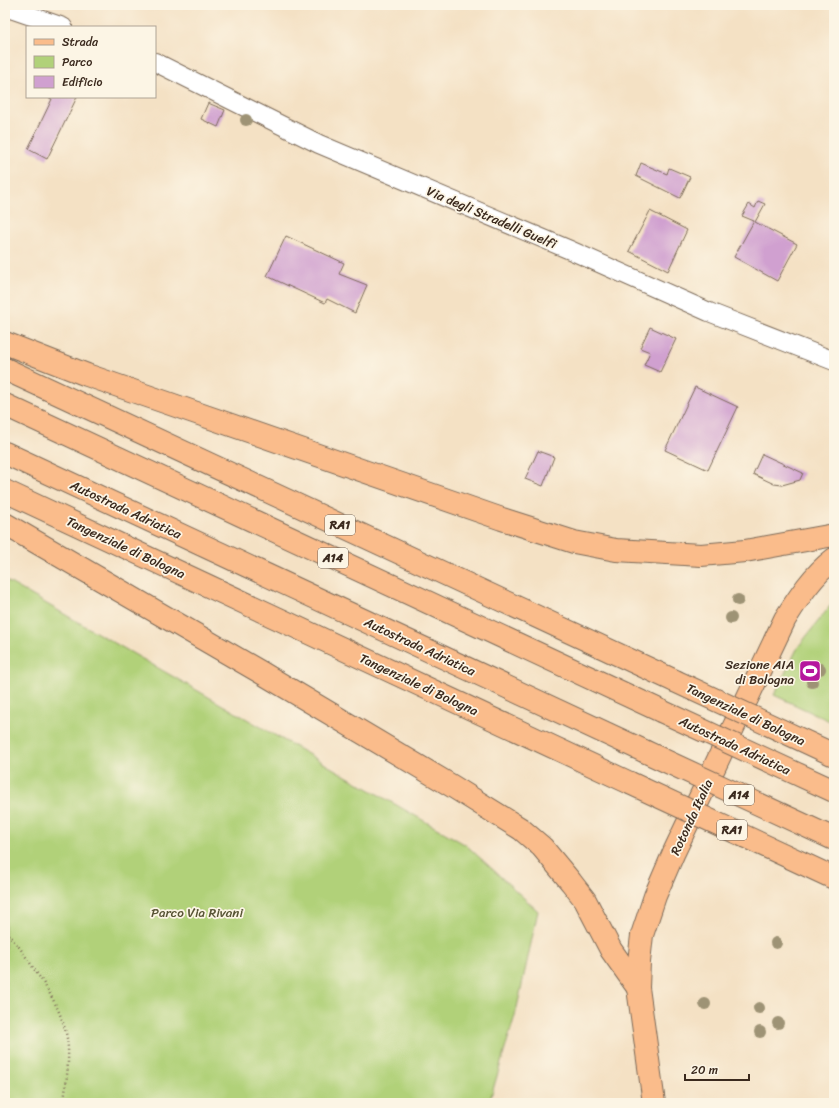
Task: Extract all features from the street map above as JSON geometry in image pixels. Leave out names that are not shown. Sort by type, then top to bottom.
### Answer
[{"type":"main road","points":[[5,343],[87,375],[164,402],[502,520],[574,542],[616,550],[700,555],[745,551],[834,535]]},
{"type":"main road","name":"Tangenziale di Bologna","points":[[5,368],[834,755]]},
{"type":"main road","name":"Autostrada Adriatica","points":[[5,405],[834,791]]},
{"type":"main road","name":"Autostrada Adriatica","points":[[5,453],[834,839]]},
{"type":"main road","name":"Tangenziale di Bologna","points":[[5,491],[834,878]]},
{"type":"main road","points":[[5,524],[262,673],[459,790],[521,829],[542,847],[558,864],[585,900],[611,950],[638,988]]},
{"type":"main road","name":"Rotonda Italia","points":[[654,1103],[638,988],[642,935],[655,896],[674,852],[785,619],[801,594],[825,566],[834,559]]},
{"type":"street","points":[[5,7],[60,26]]},
{"type":"street","name":"Via degli Stradelli Guelfi","points":[[156,62],[319,144],[570,250],[709,312],[834,361]]},
{"type":"path","points":[[5,932],[17,944],[50,993],[59,1012],[66,1034],[68,1053],[64,1103]]},
{"type":"green space","name":"Parco Via Rivani","points":[[5,580],[466,845],[538,911],[516,1012],[489,1103],[5,1103]]},
{"type":"green space","name":"Sezione AIA di Bologna","points":[[834,601],[834,723],[774,695],[798,647]]},
{"type":"building","points":[[50,98],[77,98],[47,159],[28,149],[52,99]]},
{"type":"building","points":[[208,103],[225,110],[218,127],[201,119]]},
{"type":"building","points":[[641,163],[667,174],[669,168],[690,177],[680,198],[636,176]]},
{"type":"building","points":[[758,201],[765,204],[755,222],[797,244],[777,281],[734,257],[754,221],[742,216],[749,204],[755,208]]},
{"type":"building","points":[[650,211],[687,230],[668,271],[629,251]]},
{"type":"building","points":[[286,236],[344,263],[339,274],[367,285],[355,313],[327,299],[325,303],[267,276]]},
{"type":"building","points":[[650,327],[676,339],[660,372],[644,365],[650,352],[640,348]]},
{"type":"building","points":[[695,387],[738,407],[708,470],[665,450]]},
{"type":"building","points":[[538,451],[554,457],[543,486],[525,479]]},
{"type":"building","points":[[762,454],[803,473],[800,480],[782,485],[774,484],[753,474]]},
{"type":"place","name":"Sezione AIA di Bologna","points":[[810,671]]}]
